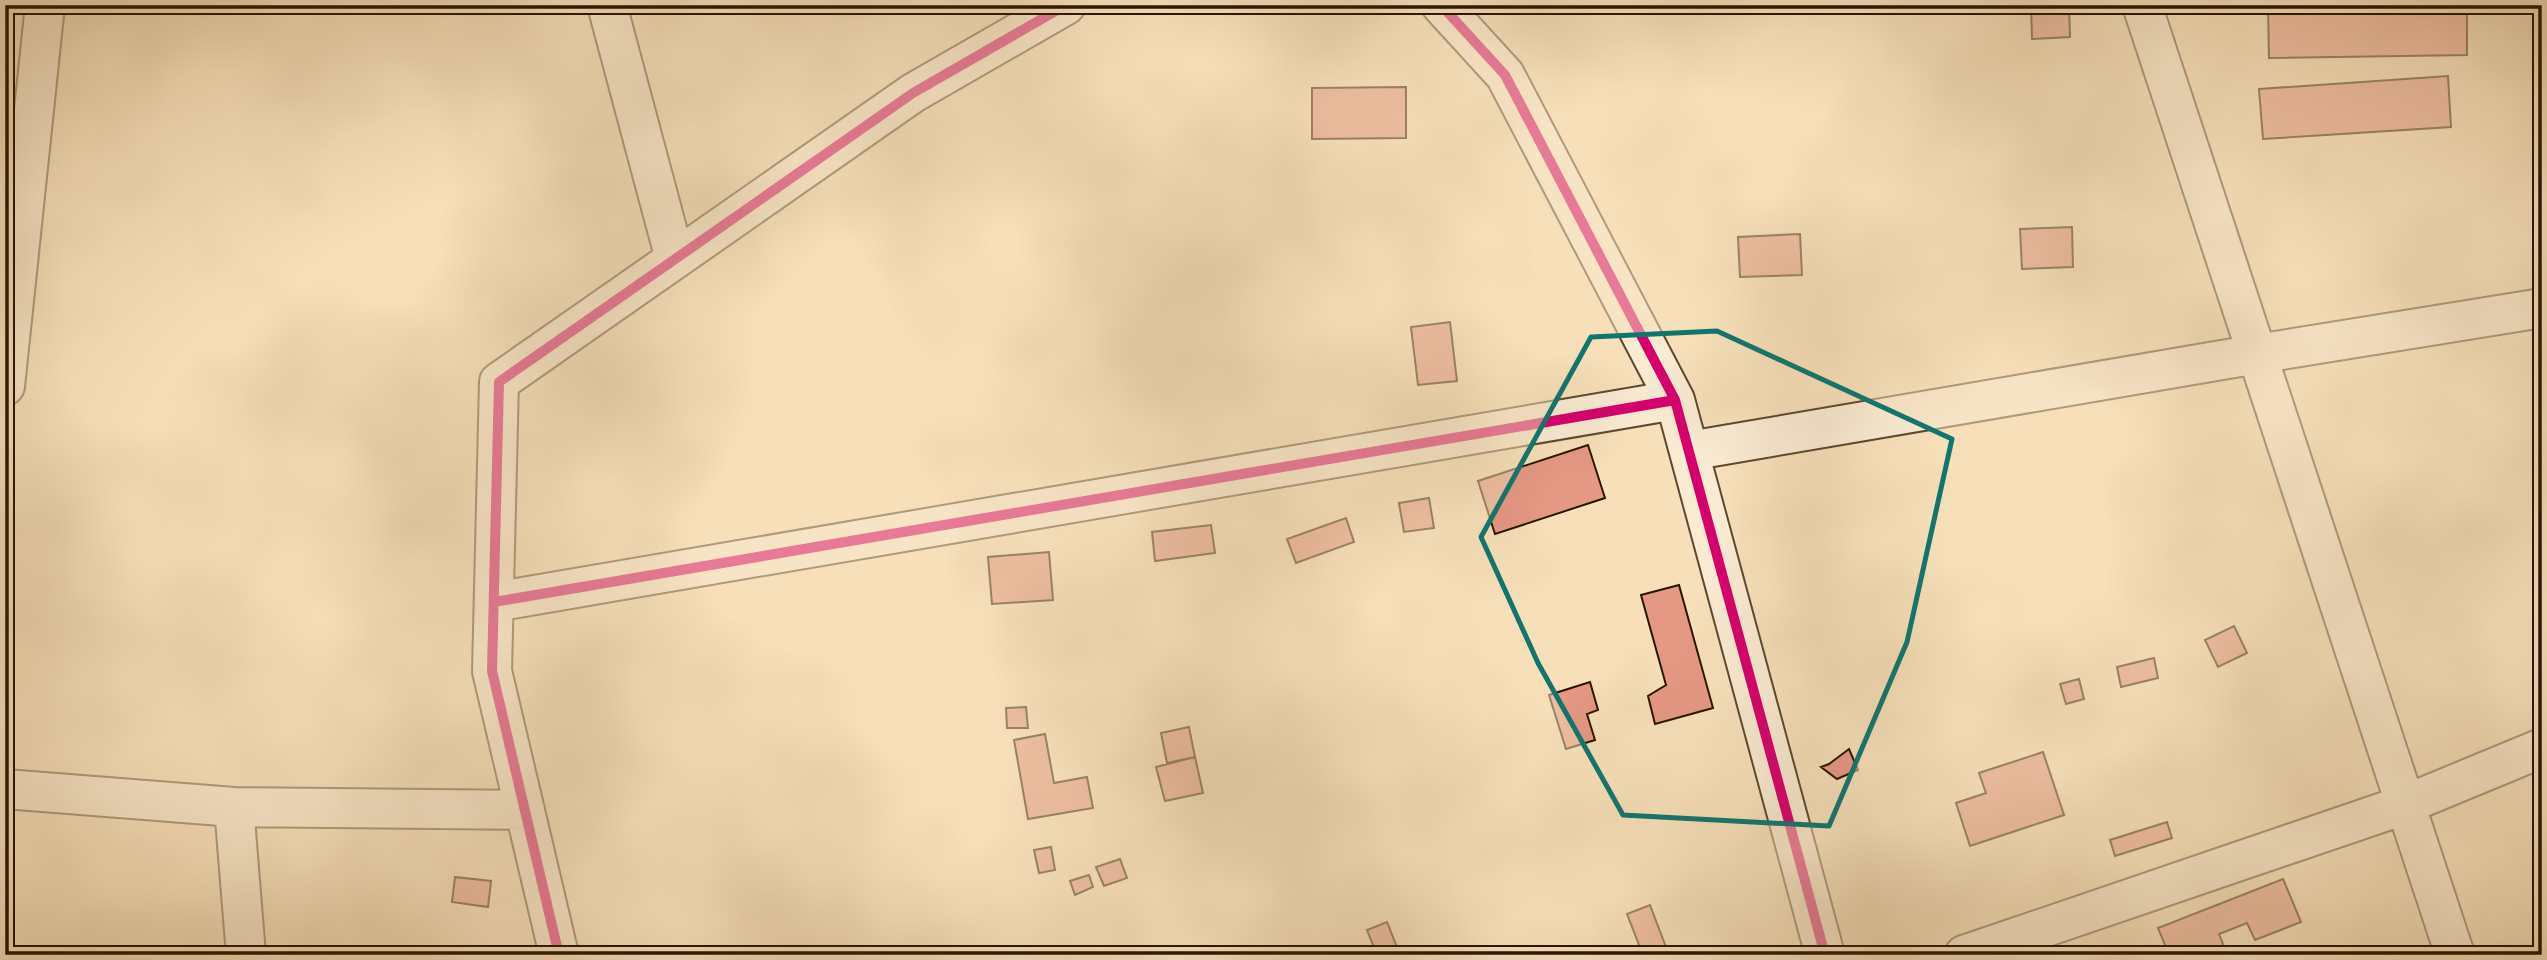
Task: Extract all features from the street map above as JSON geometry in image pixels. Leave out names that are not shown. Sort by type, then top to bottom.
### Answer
[{"type":"street","points":[[5,386],[45,5]]},
{"type":"street","points":[[607,5],[675,259]]},
{"type":"street","points":[[559,955],[492,671],[499,382],[913,93],[1066,5]]},
{"type":"street","points":[[1441,5],[1505,75],[1675,400],[1825,955]]},
{"type":"street","points":[[2143,5],[2455,955]]},
{"type":"street","points":[[1689,451],[2257,354],[2542,309]]},
{"type":"street","points":[[494,601],[1675,400]]},
{"type":"street","points":[[1964,955],[2404,806],[2542,748]]},
{"type":"street","points":[[5,789],[234,807],[525,810]]},
{"type":"street","points":[[234,807],[246,955]]},
{"type":"highlighted area","points":[[1717,331],[1952,439],[1907,642],[1829,826],[1623,815],[1538,663],[1481,537],[1591,337]]},
{"type":"building","points":[[2031,5],[2069,5],[2070,37],[2032,39]]},
{"type":"building","points":[[2467,5],[2467,55],[2269,58],[2268,6]]},
{"type":"building","points":[[2448,76],[2451,127],[2263,139],[2259,89]]},
{"type":"building","points":[[1406,87],[1406,138],[1312,139],[1312,88]]},
{"type":"building","points":[[2072,227],[2073,267],[2022,269],[2020,229]]},
{"type":"building","points":[[1800,234],[1802,275],[1740,277],[1738,237]]},
{"type":"building","points":[[1450,322],[1457,381],[1418,385],[1411,327]]},
{"type":"building","points":[[1588,445],[1605,498],[1495,534],[1478,481]]},
{"type":"building","points":[[1429,498],[1434,528],[1404,532],[1399,503]]},
{"type":"building","points":[[1346,518],[1354,542],[1296,563],[1287,539]]},
{"type":"building","points":[[1211,525],[1215,553],[1155,561],[1152,532]]},
{"type":"building","points":[[1049,552],[1053,600],[992,604],[988,557]]},
{"type":"building","points":[[1679,585],[1713,708],[1655,724],[1648,696],[1666,685],[1641,595]]},
{"type":"building","points":[[2234,626],[2247,653],[2218,667],[2205,640]]},
{"type":"building","points":[[2154,658],[2158,678],[2121,687],[2117,667]]},
{"type":"building","points":[[2079,679],[2084,699],[2066,704],[2060,684]]},
{"type":"building","points":[[1590,682],[1598,710],[1587,714],[1595,740],[1566,749],[1549,695]]},
{"type":"building","points":[[1026,707],[1028,728],[1007,728],[1006,708]]},
{"type":"building","points":[[1189,727],[1195,757],[1167,763],[1161,733]]},
{"type":"building","points":[[1045,734],[1054,783],[1087,777],[1093,808],[1028,819],[1014,740]]},
{"type":"building","points":[[1849,749],[1858,770],[1837,779],[1821,767],[1829,764]]},
{"type":"building","points":[[2043,752],[2064,815],[1970,846],[1956,803],[1986,793],[1979,773]]},
{"type":"building","points":[[1195,757],[1203,793],[1165,801],[1156,767]]},
{"type":"building","points":[[2167,822],[2172,838],[2115,856],[2110,840]]},
{"type":"building","points":[[1051,847],[1055,870],[1039,873],[1034,850]]},
{"type":"building","points":[[1120,859],[1127,878],[1104,886],[1096,867]]},
{"type":"building","points":[[1089,875],[1093,887],[1075,895],[1070,881]]},
{"type":"building","points":[[455,877],[491,881],[488,907],[452,902]]},
{"type":"building","points":[[2283,879],[2301,922],[2255,940],[2247,923],[2219,934],[2225,949],[2211,955],[2169,955],[2158,928]]},
{"type":"building","points":[[1650,905],[1669,955],[1643,955],[1627,914]]},
{"type":"building","points":[[1387,922],[1400,955],[1377,955],[1367,930]]},
{"type":"cycle path","points":[[559,955],[492,671],[499,382],[913,93],[1066,5]]},
{"type":"cycle path","points":[[1441,5],[1505,75],[1675,400],[1825,955]]},
{"type":"cycle path","points":[[494,602],[1675,400]]}]
